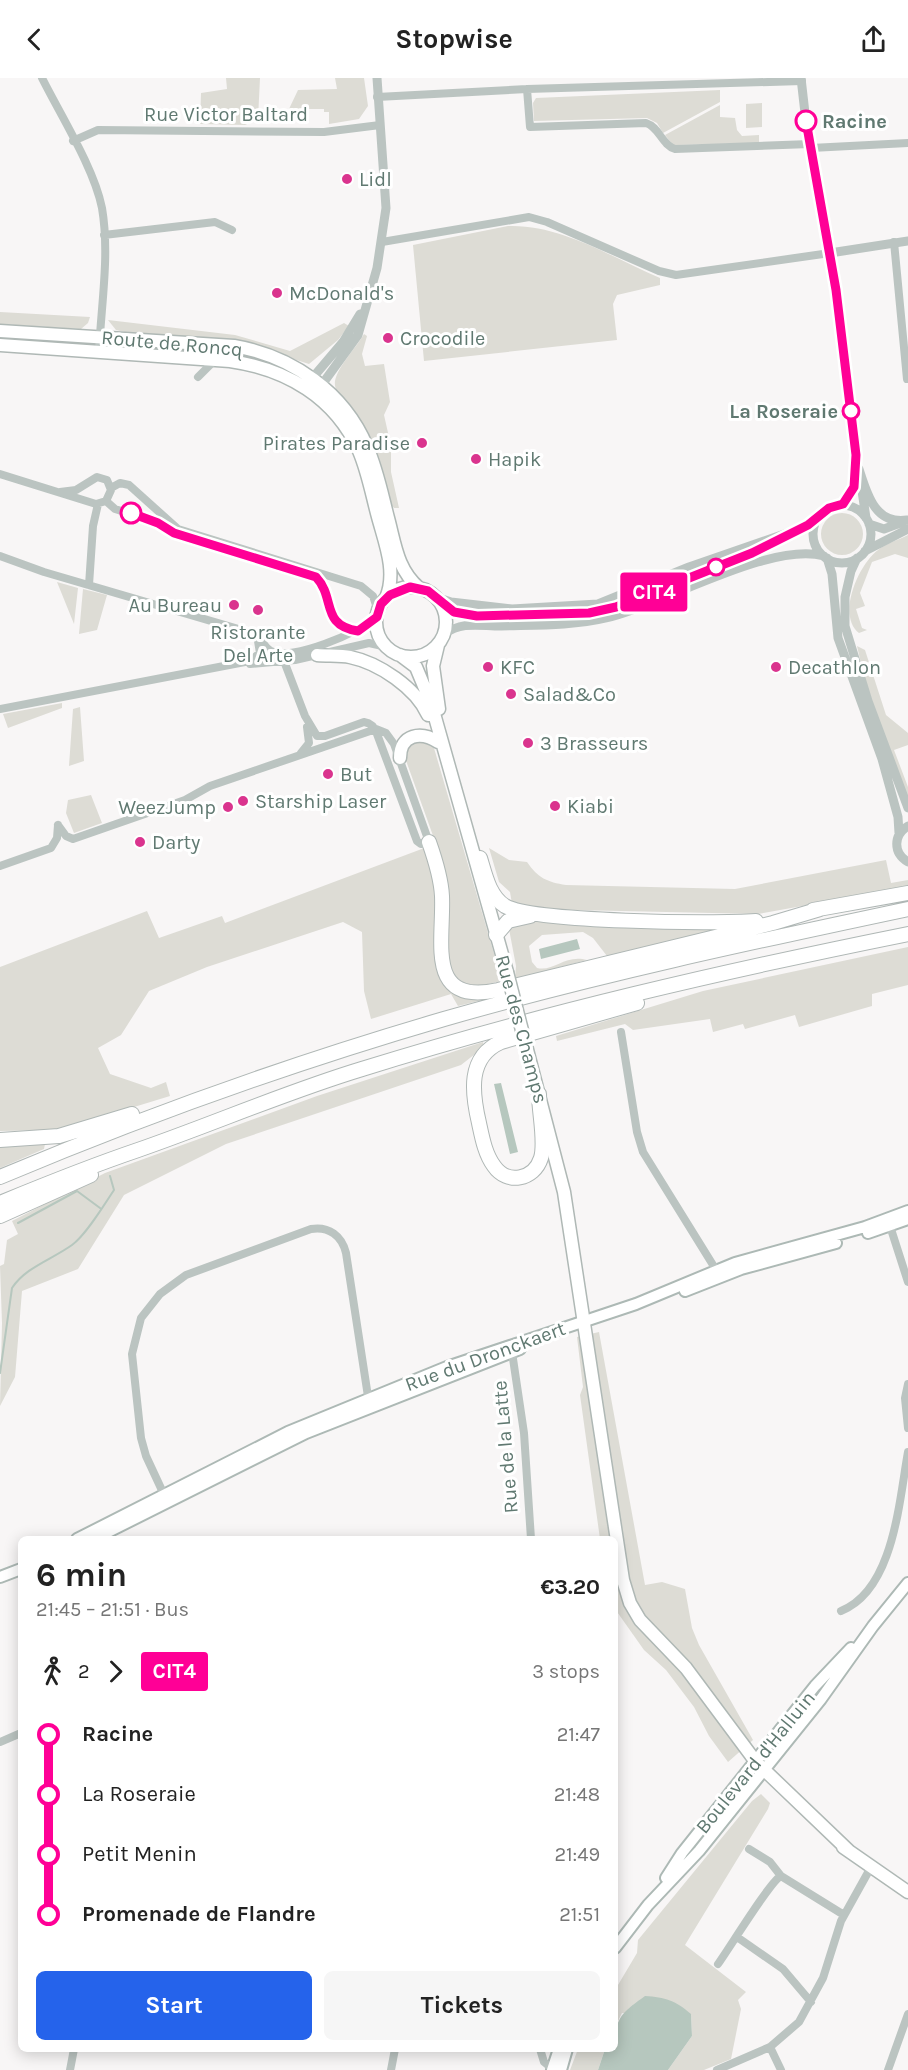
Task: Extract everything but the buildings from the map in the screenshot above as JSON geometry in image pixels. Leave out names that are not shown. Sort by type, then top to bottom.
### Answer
[{"type":"highway","points":[[429,842],[441,888],[444,970],[453,986],[471,993],[498,990],[773,923],[820,909]]},
{"type":"highway","points":[[480,858],[489,885],[501,903],[515,910],[544,915]]},
{"type":"highway","points":[[496,935],[504,925],[516,917],[544,915],[753,921],[908,892]]},
{"type":"highway","points":[[0,1177],[116,1130],[238,1085],[393,1035],[548,991],[712,951],[908,909]]},
{"type":"highway","points":[[0,1228],[3,1210],[138,1150],[262,1102],[416,1052],[551,1015],[780,961],[908,934]]},
{"type":"highway","points":[[539,1094],[538,1118],[542,1148],[540,1161],[529,1175],[522,1178],[505,1176],[495,1167],[487,1152],[475,1104],[475,1071],[482,1056],[492,1047],[501,1042],[671,993],[736,977],[780,961]]},
{"type":"highway","points":[[0,1140],[41,1139],[68,1134],[196,1093],[238,1085]]},
{"type":"main road","name":"Route de Roncq","points":[[0,331],[237,347],[279,358],[344,409],[366,445],[402,568],[419,588]]},
{"type":"main road","name":"Route de Roncq","points":[[0,345],[214,360],[267,369],[313,386],[340,421],[360,455],[387,550],[391,579],[386,598]]},
{"type":"main road","points":[[401,588],[419,588],[436,597],[446,615],[441,640],[420,656],[400,655],[387,647],[378,631],[378,614],[386,598],[401,588]]},
{"type":"main road","name":"Rue des Champs","points":[[441,640],[433,662],[436,692],[480,858],[481,878]]},
{"type":"main road","name":"Rue des Champs","points":[[400,655],[414,664],[418,671],[449,765],[580,1246],[587,1323],[601,1384],[609,1485],[617,1536]]},
{"type":"main road","points":[[317,656],[354,658],[406,686],[422,703],[449,765]]},
{"type":"main road","points":[[400,758],[404,742],[414,735],[426,735],[438,742]]},
{"type":"main road","name":"Rue du Dronckaert","points":[[369,1403],[512,1352],[718,1273],[865,1227],[908,1211]]},
{"type":"main road","name":"Rue du Dronckaert","points":[[718,1273],[890,1226],[908,1219]]},
{"type":"main road","name":"Rue du Dronckaert","points":[[84,1536],[369,1403],[484,1353],[587,1323]]},
{"type":"main road","name":"Rue du Dronckaert","points":[[99,1536],[166,1499]]},
{"type":"main road","name":"Rue des Champs","points":[[618,1546],[623,1580],[630,1603],[649,1631],[681,1663],[694,1680],[720,1726],[817,1828],[908,1892]]},
{"type":"main road","points":[[4,1576],[18,1569]]},
{"type":"main road","name":"Boulevard d'Halluin","points":[[618,1944],[648,1905],[682,1853],[831,1686],[873,1626],[908,1583]]},
{"type":"main road","points":[[554,2070],[558,2052]]},
{"type":"main road","points":[[554,2070],[565,2052]]},
{"type":"street","points":[[42,78],[98,192],[104,235],[99,352]]},
{"type":"street","points":[[313,386],[358,335],[382,242],[386,208],[377,78]]},
{"type":"street","points":[[377,97],[731,80],[801,80],[810,146],[830,253],[869,541],[851,571],[845,597],[845,626],[868,700],[908,808]]},
{"type":"street","points":[[528,89],[530,128],[646,123],[654,127],[668,145],[675,149],[908,143]]},
{"type":"street","name":"Rue Victor Baltard","points":[[73,141],[98,130],[324,132],[380,125]]},
{"type":"street","points":[[382,242],[523,217],[547,222],[659,271],[676,275],[908,241]]},
{"type":"street","points":[[104,235],[214,222],[232,230]]},
{"type":"street","points":[[894,242],[907,379]]},
{"type":"street","points":[[198,378],[214,360],[237,347]]},
{"type":"street","points":[[840,506],[854,487],[856,455]]},
{"type":"street","points":[[859,469],[878,512],[891,520],[908,523]]},
{"type":"street","points":[[0,474],[89,501],[102,502],[115,509],[153,521],[174,533],[316,577],[337,623],[345,629],[358,631]]},
{"type":"street","points":[[60,492],[73,491],[86,484],[91,478],[99,477],[107,480],[111,488]]},
{"type":"street","points":[[0,556],[89,585],[258,635],[270,651],[281,653],[323,645],[358,631],[378,614],[373,596],[361,586],[181,531],[129,485],[122,483],[111,488],[102,502],[93,526],[89,585]]},
{"type":"street","points":[[86,484],[84,492],[89,501]]},
{"type":"street","points":[[436,597],[451,602],[512,609],[598,604],[689,567],[799,529],[829,508],[840,506],[853,508],[867,522],[884,529],[908,523]]},
{"type":"street","points":[[818,517],[813,539],[825,557],[832,574],[838,638],[882,759],[898,817],[897,850],[908,862]]},
{"type":"street","points":[[441,640],[458,626],[471,624],[499,626],[600,620],[771,558],[803,553],[842,563],[860,555],[908,523]]},
{"type":"street","points":[[0,709],[254,660],[260,653],[259,643],[251,633]]},
{"type":"street","points":[[237,664],[284,661],[369,644],[387,647]]},
{"type":"street","points":[[284,661],[305,716],[313,732],[319,737],[364,722],[389,736],[400,758],[429,842],[421,844],[417,841],[375,729]]},
{"type":"street","points":[[300,753],[307,748],[310,740],[305,716]]},
{"type":"street","points":[[0,866],[51,848],[57,838],[58,825],[66,836],[73,838],[185,800],[205,789],[300,753],[375,729]]},
{"type":"street","points":[[899,833],[908,826]]},
{"type":"street","points":[[621,1032],[637,1132],[643,1152],[718,1273]]},
{"type":"street","points":[[890,1226],[908,1282]]},
{"type":"street","points":[[166,1499],[142,1445],[132,1348],[138,1325],[149,1306],[172,1284],[194,1271],[311,1228],[322,1228],[337,1235],[346,1253],[369,1403]]},
{"type":"street","name":"Rue de la Latte","points":[[512,1352],[524,1433],[531,1536]]},
{"type":"street","points":[[908,1384],[905,1398],[908,1428]]},
{"type":"street","points":[[841,1611],[856,1604],[865,1595],[883,1565],[908,1452]]},
{"type":"street","points":[[0,1742],[18,1734]]},
{"type":"street","points":[[749,1849],[770,1862],[781,1876],[844,1915]]},
{"type":"street","points":[[717,2070],[770,2048],[796,2026],[823,1978],[844,1915],[871,1867]]},
{"type":"street","points":[[718,1964],[771,1883],[781,1876]]},
{"type":"street","points":[[737,1937],[783,1969],[811,2002]]},
{"type":"street","points":[[888,2070],[908,2013]]},
{"type":"street","points":[[770,2048],[781,2070]]},
{"type":"street","points":[[70,2070],[73,2052]]},
{"type":"street","points":[[391,2070],[394,2052]]},
{"type":"street","points":[[541,2052],[543,2060],[554,2070]]},
{"type":"shaded area","points":[[226,78],[260,78],[258,119],[245,125],[200,124],[201,93],[227,89]]},
{"type":"shaded area","points":[[335,78],[364,78],[368,106],[359,119],[329,124],[329,112],[324,112],[324,109],[289,109],[298,90],[337,89]]},
{"type":"shaded area","points":[[720,90],[720,102],[663,133],[657,123],[647,118],[534,121],[533,103],[536,98]]},
{"type":"shaded area","points":[[762,103],[762,127],[746,128],[746,104]]},
{"type":"shaded area","points":[[720,105],[720,117],[735,118],[737,130],[742,136],[759,135],[759,143],[673,145],[665,135]]},
{"type":"shaded area","points":[[508,226],[548,230],[567,236],[660,278],[660,285],[617,295],[613,304],[617,340],[424,361],[413,245]]},
{"type":"shaded area","points":[[0,312],[90,317],[88,323],[81,329],[0,324]]},
{"type":"shaded area","points":[[108,320],[235,335],[290,351],[344,323],[349,326],[338,340],[309,364],[237,341],[125,332],[116,330]]},
{"type":"shaded area","points":[[364,334],[367,336],[362,354],[365,366],[384,364],[390,402],[384,415],[391,446],[391,472],[399,508],[394,508],[389,502],[367,436],[335,386],[340,369]]},
{"type":"shaded area","points":[[842,513],[850,514],[857,519],[862,526],[862,542],[857,549],[850,554],[842,555],[834,554],[827,549],[822,542],[821,534],[822,526],[827,519],[834,514]]},
{"type":"shaded area","points":[[908,535],[908,558],[895,554],[872,562],[860,593],[865,606],[856,609],[862,628],[867,630],[859,633],[852,625],[850,603],[864,566],[885,545]]},
{"type":"shaded area","points":[[57,582],[78,588],[74,624]]},
{"type":"shaded area","points":[[83,589],[107,595],[97,630],[79,634]]},
{"type":"shaded area","points":[[857,646],[865,650],[886,715],[908,733],[908,745],[894,750],[908,787],[908,801],[868,694]]},
{"type":"shaded area","points":[[62,703],[62,708],[8,728],[3,714]]},
{"type":"shaded area","points":[[80,707],[84,761],[69,766],[73,709]]},
{"type":"shaded area","points":[[416,740],[427,742],[434,748],[502,981],[479,986],[466,985],[460,981],[449,966],[436,844],[404,755],[405,749]]},
{"type":"shaded area","points":[[91,795],[102,823],[74,833],[66,813],[68,800]]},
{"type":"shaded area","points":[[427,847],[436,877],[440,975],[487,999],[458,1006],[451,994],[371,1019],[364,991],[362,932],[343,922],[207,967],[149,991],[121,1035],[98,1048],[110,1074],[151,1088],[166,1082],[170,1096],[59,1130],[0,1131],[0,967],[147,911],[159,938],[222,916],[225,923]]},
{"type":"shaded area","points":[[489,848],[509,860],[527,862],[544,878],[566,885],[735,889],[886,860],[891,883],[908,880],[908,887],[758,914],[529,909],[512,904],[510,892],[499,882]]},
{"type":"shaded area","points":[[527,920],[732,927],[607,956],[593,938],[583,932],[542,935],[529,946],[532,962],[537,968],[549,968],[572,959],[587,960],[515,979],[516,966],[509,929],[513,928],[509,926]]},
{"type":"shaded area","points":[[577,939],[580,949],[541,959],[539,949]]},
{"type":"shaded area","points":[[908,947],[908,985],[872,994],[872,1006],[799,1027],[795,1015],[745,1029],[743,1024],[713,1032],[710,1019],[633,1030],[625,1024],[557,1041],[556,1036],[703,991]]},
{"type":"shaded area","points":[[483,1042],[484,1047],[461,1065],[226,1144],[124,1195],[78,1269],[22,1291],[15,1377],[0,1406],[2,1323],[0,1266],[4,1264],[7,1240],[18,1234],[12,1221],[105,1173],[317,1096]]},
{"type":"shaded area","points":[[501,1083],[518,1152],[510,1154],[494,1084]]},
{"type":"shaded area","points":[[45,1144],[44,1149],[0,1168],[0,1145]]},
{"type":"shaded area","points":[[599,1332],[645,1585],[662,1582],[685,1589],[692,1628],[699,1645],[753,1740],[728,1762],[709,1736],[694,1707],[666,1670],[644,1650],[618,1613],[618,1536],[600,1536],[580,1395],[583,1387],[577,1337]]},
{"type":"shaded area","points":[[761,1794],[770,1803],[685,1945],[746,1992],[738,2000],[741,2009],[731,2059],[704,2070],[668,2070],[692,2036],[691,2014],[622,2013],[618,2021],[618,1985],[637,1953],[638,1940],[752,1801]]},
{"type":"shaded area","points":[[645,1996],[659,1997],[670,2000],[691,2014],[692,2036],[668,2070],[598,2070],[604,2052],[618,2052],[618,2023],[630,2008]]},
{"type":"shaded area","points":[[577,2052],[604,2052],[598,2070],[570,2070]]},
{"type":"waterway","points":[[0,1373],[12,1288],[24,1275],[72,1245],[83,1234],[114,1190],[110,1176]]},
{"type":"waterway","points":[[18,1223],[77,1191],[100,1208]]},
{"type":"bus line","name":"CIT4","points":[[131,513],[158,523],[174,533],[313,575],[319,579],[333,618],[337,623],[345,629],[358,631],[377,617],[384,600],[401,588],[410,587],[428,591],[450,611],[470,615],[532,616],[604,610],[752,553],[808,525],[829,508],[843,504],[851,495],[855,483],[856,455],[836,290],[806,121]]},
{"type":"place","name":"Racine","points":[[806,121]]},
{"type":"place","name":"Lidl","points":[[347,179]]},
{"type":"place","name":"McDonald's","points":[[277,293]]},
{"type":"place","name":"Crocodile","points":[[388,338]]},
{"type":"place","name":"La Roseraie","points":[[851,411]]},
{"type":"place","name":"Pirates Paradise","points":[[422,443]]},
{"type":"place","name":"Hapik","points":[[476,459]]},
{"type":"place","name":"Au Bureau","points":[[234,605]]},
{"type":"place","name":"Ristorante Del Arte","points":[[258,610]]},
{"type":"place","name":"KFC","points":[[488,667]]},
{"type":"place","name":"Decathlon","points":[[776,667]]},
{"type":"place","name":"Salad&Co","points":[[511,694]]},
{"type":"place","name":"3 Brasseurs","points":[[528,743]]},
{"type":"place","name":"But","points":[[328,774]]},
{"type":"place","name":"Starship Laser","points":[[243,801]]},
{"type":"place","name":"Kiabi","points":[[555,806]]},
{"type":"place","name":"WeezJump","points":[[228,807]]},
{"type":"place","name":"Darty","points":[[140,842]]}]
